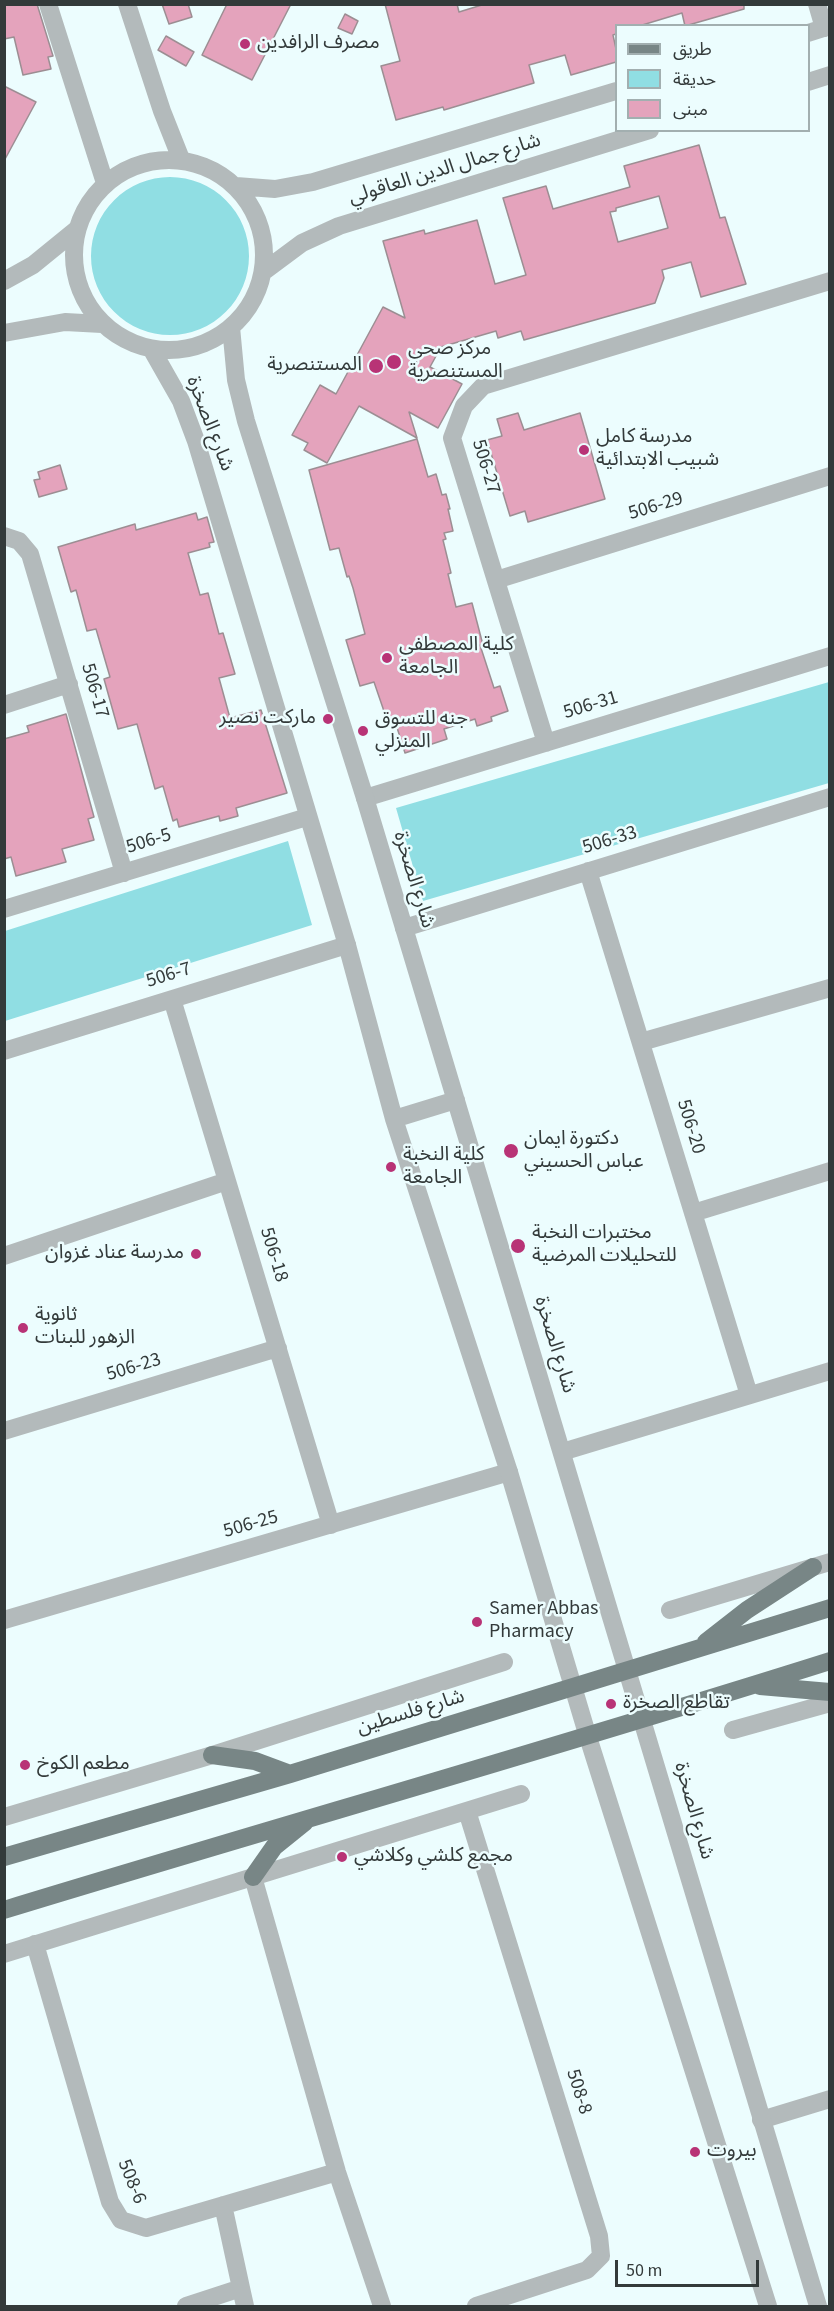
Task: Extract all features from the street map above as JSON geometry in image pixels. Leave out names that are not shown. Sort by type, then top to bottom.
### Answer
[{"type":"main road","points":[[698,1648],[747,1610],[821,1564]]},
{"type":"main road","name":"شارع فلسطين","points":[[4,1857],[290,1774],[830,1608]]},
{"type":"main road","points":[[4,1910],[312,1816],[588,1737],[830,1662]]},
{"type":"main road","points":[[755,1685],[830,1692]]},
{"type":"main road","points":[[212,1755],[255,1761],[290,1774]]},
{"type":"main road","points":[[253,1877],[274,1847],[312,1816]]},
{"type":"street","points":[[48,4],[105,183]]},
{"type":"street","points":[[127,4],[162,111],[182,159]]},
{"type":"street","points":[[817,4],[821,29]]},
{"type":"street","points":[[810,81],[830,75]]},
{"type":"street","name":"شارع جمال الدين العاقولي","points":[[236,186],[275,189],[313,182],[615,91]]},
{"type":"street","name":"شارع جمال الدين العاقولي","points":[[263,272],[303,243],[339,226],[644,132]]},
{"type":"street","points":[[182,159],[201,164],[220,173],[236,186],[251,205],[260,226],[264,249],[263,272],[252,302],[231,327],[207,342],[180,350],[152,350],[125,340],[102,324],[86,304],[76,280],[73,255],[76,230],[87,204],[105,183],[128,168],[154,160],[182,159]]},
{"type":"street","points":[[4,281],[33,265],[76,230]]},
{"type":"street","name":"506-27","points":[[546,743],[452,438],[464,406],[483,386],[830,280]]},
{"type":"street","points":[[4,333],[65,322],[102,324]]},
{"type":"street","name":"شارع الصخرة","points":[[231,327],[236,380],[246,421],[365,798],[818,2307]]},
{"type":"street","name":"شارع الصخرة","points":[[152,350],[181,400],[196,441],[347,945],[394,1119],[509,1472],[575,1687],[588,1737],[768,2307]]},
{"type":"street","name":"506-29","points":[[496,580],[830,476]]},
{"type":"street","name":"506-17","points":[[4,536],[19,541],[30,554],[124,873]]},
{"type":"street","name":"506-31","points":[[365,798],[830,656]]},
{"type":"street","points":[[4,705],[69,684]]},
{"type":"street","name":"506-33","points":[[404,928],[830,797]]},
{"type":"street","name":"506-5","points":[[4,909],[307,817]]},
{"type":"street","name":"506-20","points":[[588,871],[749,1395]]},
{"type":"street","name":"506-7","points":[[4,1051],[347,945]]},
{"type":"street","points":[[641,1042],[830,988]]},
{"type":"street","name":"506-18","points":[[172,999],[331,1525]]},
{"type":"street","points":[[394,1119],[456,1100]]},
{"type":"street","points":[[693,1213],[830,1171]]},
{"type":"street","points":[[4,1256],[227,1181]]},
{"type":"street","name":"506-23","points":[[4,1431],[278,1348]]},
{"type":"street","points":[[562,1452],[830,1371]]},
{"type":"street","name":"506-25","points":[[4,1620],[509,1472]]},
{"type":"street","points":[[670,1610],[821,1564]]},
{"type":"street","points":[[4,1817],[212,1755],[504,1662]]},
{"type":"street","points":[[733,1730],[830,1703]]},
{"type":"street","points":[[4,1954],[521,1794]]},
{"type":"street","name":"508-8","points":[[467,1811],[599,2236],[601,2256],[587,2270],[496,2303],[476,2307]]},
{"type":"street","points":[[253,1877],[337,2172],[382,2307]]},
{"type":"street","name":"508-6","points":[[34,1944],[110,2202],[121,2220],[146,2228],[337,2172]]},
{"type":"street","points":[[761,2120],[830,2099]]},
{"type":"street","points":[[223,2205],[245,2307]]},
{"type":"street","points":[[186,2307],[241,2288]]},
{"type":"green space","points":[[170,177],[185,178],[200,183],[214,190],[226,200],[236,212],[243,226],[248,241],[248,271],[243,286],[236,300],[226,312],[214,322],[200,329],[185,334],[170,335],[155,334],[140,329],[126,322],[114,312],[104,300],[97,286],[92,271],[91,256],[92,241],[97,226],[104,212],[114,200],[126,190],[140,183],[155,178]]},
{"type":"green space","points":[[829,682],[829,783],[423,901],[396,808]]},
{"type":"green space","points":[[288,841],[312,925],[5,1021],[5,931]]},
{"type":"building","points":[[4,4],[37,4],[53,56],[48,57],[51,69],[23,75],[14,37],[4,39]]},
{"type":"building","points":[[162,4],[188,4],[192,17],[169,24]]},
{"type":"building","points":[[227,4],[291,4],[252,80],[202,55]]},
{"type":"building","points":[[385,4],[457,4],[459,12],[485,4],[744,4],[744,9],[692,24],[685,24],[682,13],[646,24],[615,24],[615,34],[613,35],[615,62],[571,75],[565,55],[529,65],[534,83],[444,110],[443,107],[396,120],[381,66],[400,61]]},
{"type":"building","points":[[345,14],[358,21],[352,34],[338,28]]},
{"type":"building","points":[[166,36],[194,52],[186,66],[158,50]]},
{"type":"building","points":[[4,86],[36,102],[4,161]]},
{"type":"building","points":[[699,145],[720,218],[725,217],[746,284],[701,297],[691,262],[662,270],[664,278],[655,303],[524,340],[521,331],[498,338],[496,331],[441,347],[430,367],[462,384],[438,428],[409,412],[417,438],[359,406],[327,463],[304,450],[308,443],[292,435],[320,385],[336,394],[383,307],[405,318],[383,241],[424,230],[425,234],[477,220],[495,284],[526,275],[503,198],[546,186],[553,209],[630,187],[624,166]],"holes":[[[659,196],[668,228],[618,242],[610,212],[616,211],[616,208]]]},
{"type":"building","points":[[518,413],[524,430],[580,413],[605,499],[528,522],[525,511],[510,516],[487,440],[502,436],[497,419]]},
{"type":"building","points":[[417,439],[428,477],[436,474],[442,495],[446,494],[450,509],[448,509],[453,531],[444,533],[446,539],[443,540],[456,607],[472,603],[483,645],[480,645],[494,688],[500,686],[508,711],[491,717],[492,721],[477,726],[475,719],[444,729],[447,739],[405,753],[394,718],[387,720],[374,682],[360,686],[346,640],[365,634],[353,588],[349,576],[347,577],[339,548],[330,550],[309,470]]},
{"type":"building","points":[[60,465],[67,489],[39,497],[34,480],[40,479],[38,472]]},
{"type":"building","points":[[196,513],[198,520],[207,517],[214,542],[209,543],[210,547],[188,553],[200,595],[208,593],[219,634],[223,633],[235,674],[219,678],[230,718],[261,710],[287,793],[236,808],[238,816],[220,821],[219,816],[179,827],[177,819],[173,821],[163,786],[155,789],[137,724],[118,729],[104,679],[110,677],[96,629],[87,631],[76,590],[71,592],[58,547],[135,524],[136,530]]},
{"type":"building","points":[[66,714],[94,817],[88,819],[94,840],[62,849],[66,862],[16,876],[11,857],[4,859],[4,739],[29,732],[27,726]]},
{"type":"place","name":"مصرف الرافدين","points":[[245,44]]},
{"type":"place","name":"مركز صحي المستنصرية","points":[[394,362]]},
{"type":"place","name":"المستنصرية","points":[[376,366]]},
{"type":"place","name":"مدرسة كامل شبيب الابتدائية","points":[[584,450]]},
{"type":"place","name":"كلية المصطفى الجامعة","points":[[387,658]]},
{"type":"place","name":"ماركت نصير","points":[[328,719]]},
{"type":"place","name":"جنه للتسوق المنزلي","points":[[363,731]]},
{"type":"place","name":"دكتورة ايمان عباس الحسيني","points":[[511,1151]]},
{"type":"place","name":"كلية النخبة الجامعة","points":[[391,1167]]},
{"type":"place","name":"مختبرات النخبة للتحليلات المرضية","points":[[518,1246]]},
{"type":"place","name":"مدرسة عناد غزوان","points":[[196,1254]]},
{"type":"place","name":"ثانوية الزهور للبنات","points":[[23,1328]]},
{"type":"place","name":"Samer Abbas Pharmacy","points":[[477,1622]]},
{"type":"place","name":"تقاطع الصخرة","points":[[611,1704]]},
{"type":"place","name":"مطعم الكوخ","points":[[25,1765]]},
{"type":"place","name":"مجمع كلشي وكلاشي","points":[[342,1857]]},
{"type":"place","name":"بيروت","points":[[695,2152]]}]
